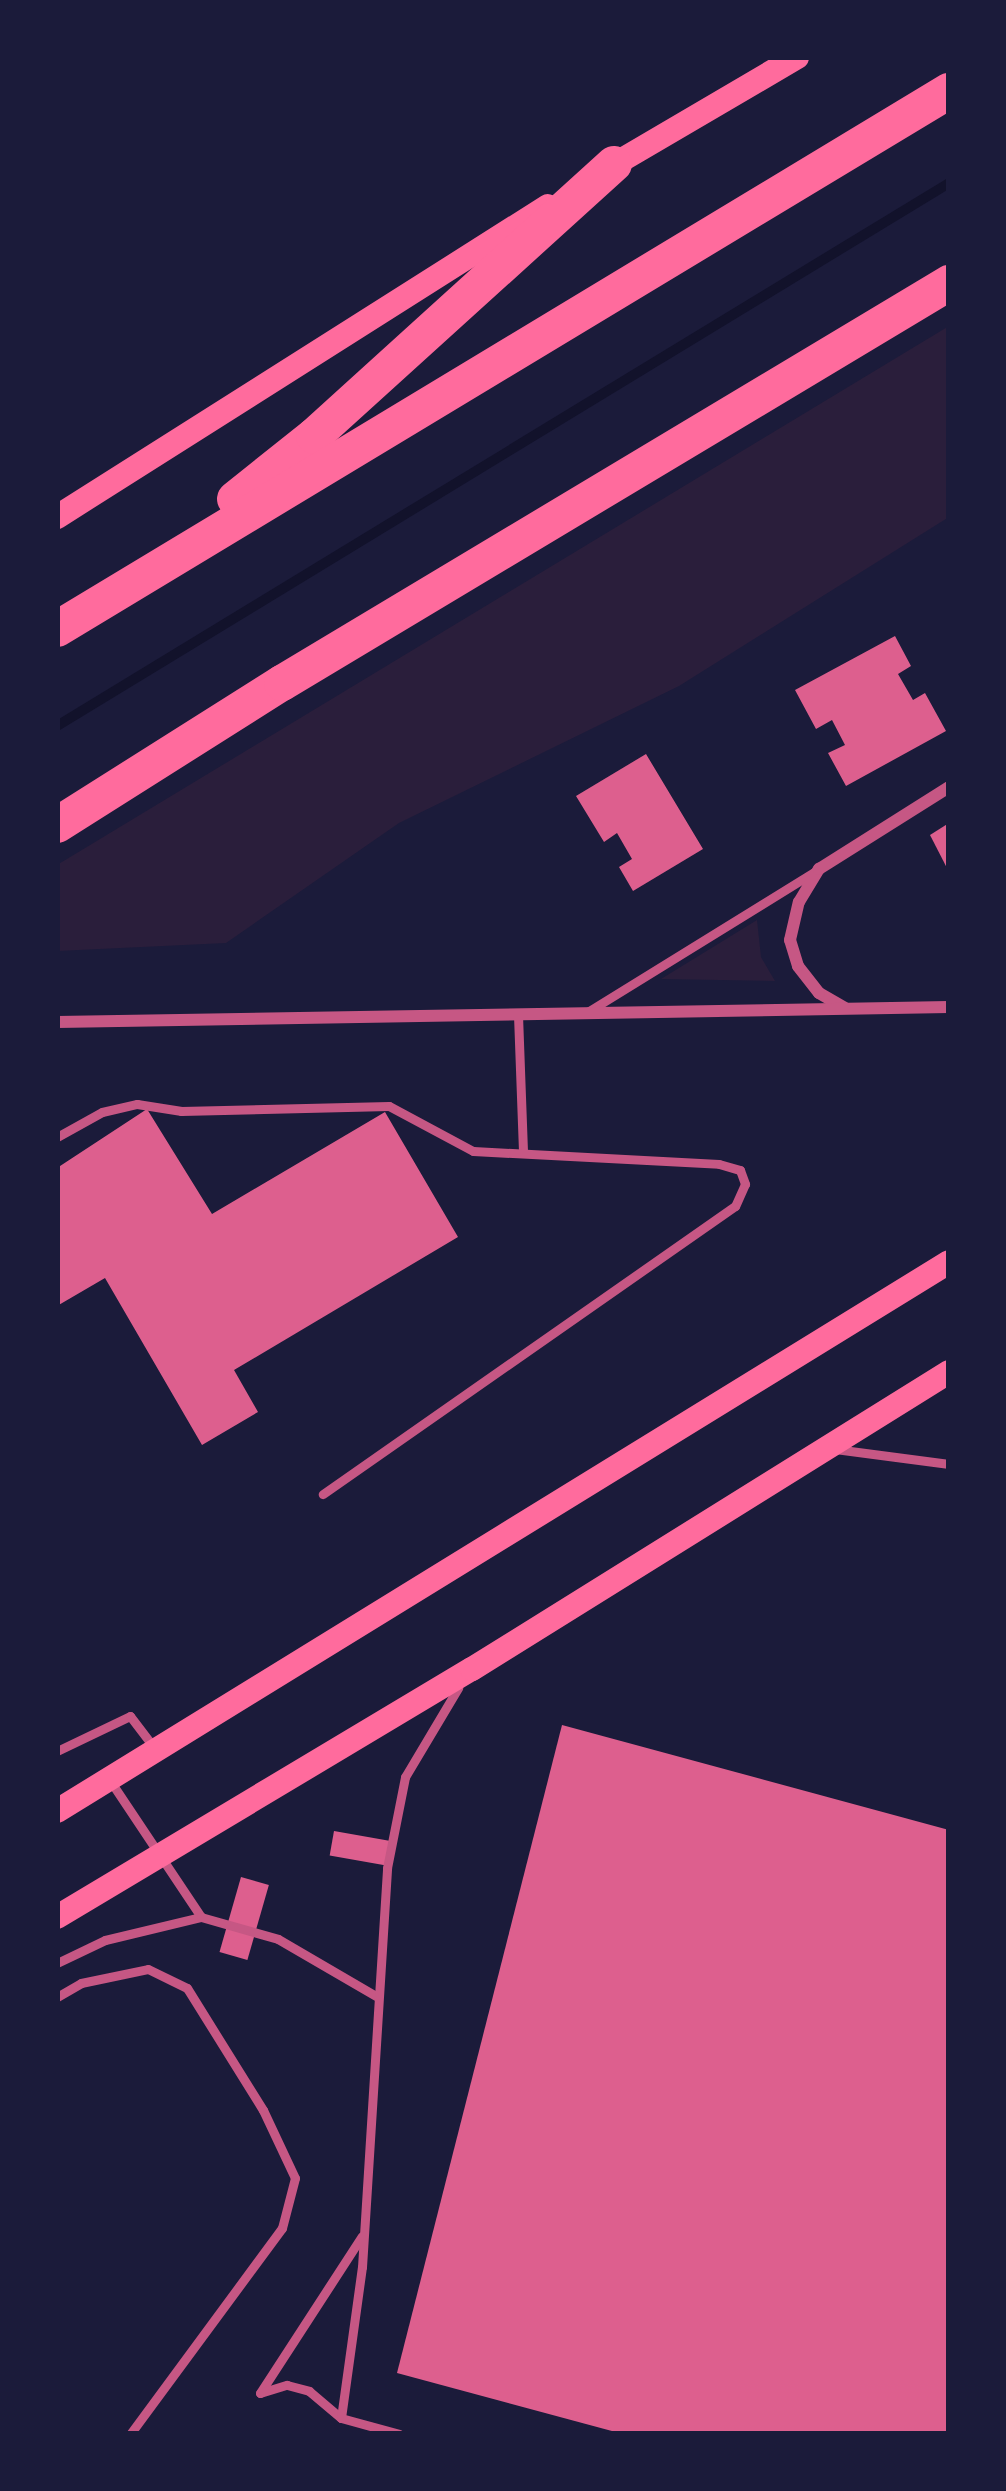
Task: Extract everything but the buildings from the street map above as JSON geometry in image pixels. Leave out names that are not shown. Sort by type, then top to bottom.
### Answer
[{"type":"highway","points":[[760,203],[949,76]]},
{"type":"highway","points":[[57,629],[949,92]]},
{"type":"highway","points":[[120,591],[314,436],[614,164]]},
{"type":"highway","points":[[57,825],[282,683],[949,283]]},
{"type":"highway","points":[[57,853],[282,683]]},
{"type":"main road","points":[[57,517],[614,164],[797,57]]},
{"type":"main road","points":[[57,1811],[949,1262]]},
{"type":"main road","points":[[57,1917],[158,1852],[472,1669],[949,1372]]},
{"type":"street","points":[[849,1010],[819,993],[798,966],[790,940],[799,902],[819,869],[949,787]]},
{"type":"street","points":[[57,1022],[949,1007]]},
{"type":"lane","points":[[584,1014],[819,869]]},
{"type":"lane","points":[[518,1015],[524,1154]]},
{"type":"lane","points":[[57,1137],[102,1112],[136,1104],[181,1111],[389,1106],[473,1151],[719,1164],[740,1170],[745,1184],[735,1205],[323,1494]]},
{"type":"lane","points":[[829,1449],[949,1464]]},
{"type":"lane","points":[[341,2418],[365,2231],[386,1868],[405,1777],[427,1732],[472,1669]]},
{"type":"lane","points":[[57,1751],[130,1716],[156,1750]]},
{"type":"lane","points":[[109,1779],[200,1917]]},
{"type":"lane","points":[[57,1963],[105,1940],[200,1917],[278,1939],[376,1996]]},
{"type":"lane","points":[[57,1997],[81,1983],[148,1969],[188,1988],[263,2110],[295,2178],[282,2228],[130,2434]]},
{"type":"lane","points":[[365,2231],[260,2392],[287,2385],[309,2391],[341,2418],[399,2434]]},
{"type":"shaded area","points":[[949,326],[949,517],[679,686],[399,823],[226,943],[57,951],[57,865]]},
{"type":"shaded area","points":[[757,920],[761,957],[775,981],[661,979]]},
{"type":"waterway","points":[[57,726],[949,183]]}]
